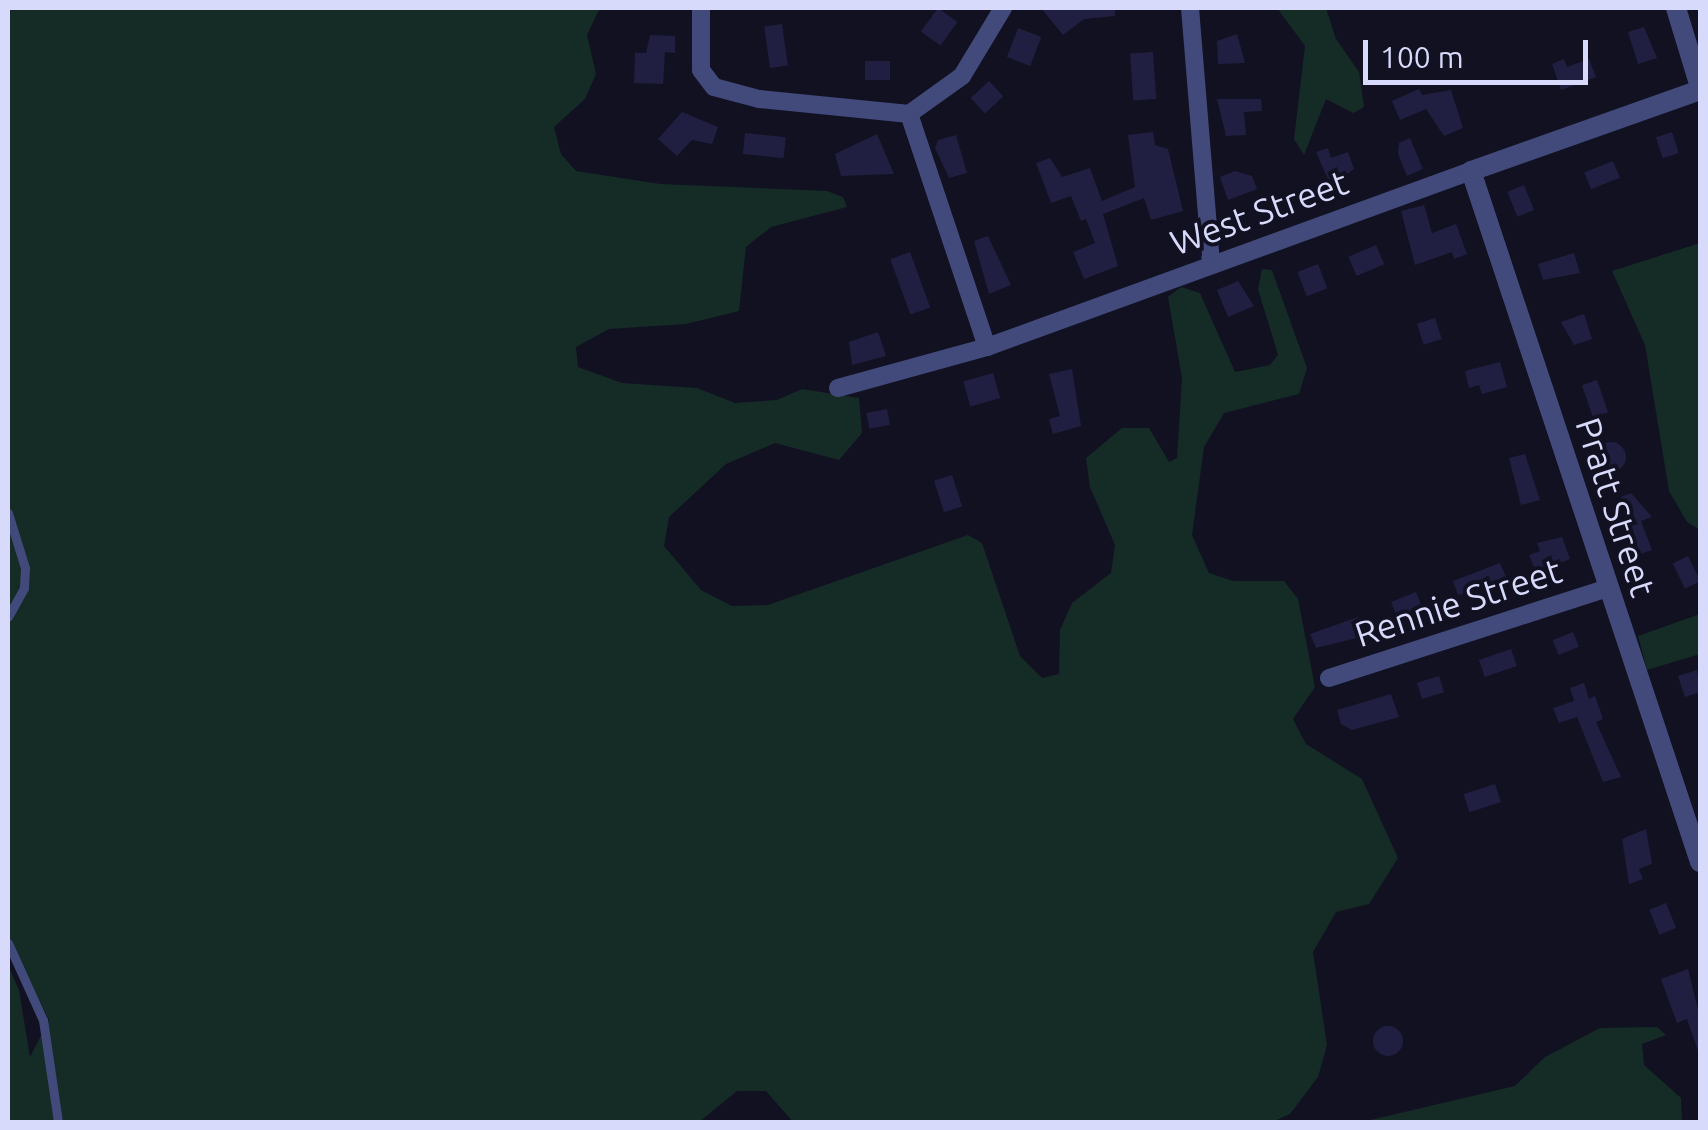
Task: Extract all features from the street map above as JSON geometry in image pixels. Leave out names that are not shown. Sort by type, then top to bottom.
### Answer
[{"type":"street","points":[[701,8],[701,70],[714,88],[759,100],[910,114],[962,76],[1003,8]]},
{"type":"street","points":[[1190,8],[1211,262]]},
{"type":"street","points":[[1676,8],[1700,89]]},
{"type":"street","name":"West Street","points":[[838,388],[987,347],[1211,262],[1700,89]]},
{"type":"street","points":[[910,114],[987,347]]},
{"type":"street","name":"Pratt Street","points":[[1472,171],[1700,862]]},
{"type":"street","name":"Rennie Street","points":[[1328,678],[1608,588]]},
{"type":"lane","points":[[8,513],[22,544],[25,579],[8,617]]},
{"type":"lane","points":[[8,943],[42,1020],[58,1122]]},
{"type":"green space","points":[[8,8],[600,8],[587,35],[596,74],[585,99],[554,127],[561,154],[576,171],[660,184],[827,191],[843,197],[847,207],[771,227],[746,247],[739,311],[686,324],[609,329],[576,347],[578,367],[622,383],[697,388],[735,403],[777,400],[802,389],[859,398],[862,433],[839,460],[775,443],[726,464],[669,517],[664,546],[701,590],[732,606],[768,605],[968,535],[982,543],[1020,656],[1042,678],[1059,674],[1060,630],[1072,603],[1111,573],[1115,545],[1090,487],[1086,458],[1122,428],[1149,428],[1169,462],[1177,458],[1182,378],[1168,297],[1181,287],[1200,293],[1235,372],[1270,365],[1278,355],[1258,289],[1262,269],[1272,270],[1307,368],[1299,394],[1224,413],[1204,447],[1192,535],[1209,573],[1233,581],[1284,581],[1298,599],[1315,687],[1293,719],[1306,744],[1362,779],[1398,858],[1369,904],[1336,912],[1313,952],[1327,1045],[1318,1077],[1290,1114],[1272,1122],[793,1122],[766,1091],[737,1091],[699,1122],[8,1122],[8,965],[19,990],[30,1057],[49,1020],[8,937]]},
{"type":"green space","points":[[1277,8],[1326,8],[1336,39],[1359,72],[1364,107],[1353,113],[1326,99],[1304,155],[1294,139],[1305,46]]},
{"type":"green space","points":[[1700,243],[1700,530],[1687,522],[1669,491],[1645,345],[1612,271]]},
{"type":"green space","points":[[1700,614],[1700,654],[1647,670],[1638,636]]},
{"type":"green space","points":[[1657,1027],[1666,1035],[1642,1044],[1644,1065],[1681,1098],[1682,1122],[1362,1122],[1515,1086],[1545,1057],[1600,1028]]},
{"type":"building","points":[[938,8],[957,22],[940,46],[921,31]]},
{"type":"building","points":[[1041,8],[1115,8],[1115,16],[1084,19],[1063,35]]},
{"type":"building","points":[[782,24],[788,66],[770,68],[764,27]]},
{"type":"building","points":[[1644,27],[1657,58],[1638,64],[1628,32]]},
{"type":"building","points":[[1018,28],[1041,37],[1030,66],[1007,57]]},
{"type":"building","points":[[1237,34],[1245,63],[1218,64],[1217,41]]},
{"type":"building","points":[[650,35],[675,36],[675,53],[665,52],[663,84],[634,83],[635,53],[646,53]]},
{"type":"building","points":[[1153,52],[1156,99],[1133,100],[1130,54]]},
{"type":"building","points":[[1564,59],[1567,67],[1589,59],[1596,77],[1561,90],[1552,64]]},
{"type":"building","points":[[865,61],[890,61],[890,80],[865,80]]},
{"type":"building","points":[[989,81],[1003,96],[985,113],[971,98]]},
{"type":"building","points":[[1419,89],[1422,95],[1451,90],[1463,128],[1444,136],[1426,109],[1400,120],[1392,101]]},
{"type":"building","points":[[1217,99],[1261,99],[1262,111],[1244,112],[1246,135],[1226,136]]},
{"type":"building","points":[[682,112],[718,127],[712,144],[692,140],[677,156],[658,139]]},
{"type":"building","points":[[1153,132],[1155,145],[1168,149],[1183,211],[1151,220],[1144,198],[1103,214],[1118,266],[1084,279],[1073,252],[1095,243],[1086,219],[1081,221],[1071,196],[1051,203],[1036,163],[1050,158],[1062,177],[1090,168],[1102,201],[1135,187],[1128,135]]},
{"type":"building","points":[[1672,132],[1679,153],[1663,158],[1656,137]]},
{"type":"building","points":[[745,133],[786,137],[784,158],[743,154]]},
{"type":"building","points":[[877,134],[894,174],[841,176],[835,154]]},
{"type":"building","points":[[956,135],[967,173],[949,178],[935,148],[938,140]]},
{"type":"building","points":[[1410,138],[1423,169],[1407,176],[1398,154],[1399,143]]},
{"type":"building","points":[[1328,148],[1331,158],[1348,152],[1354,169],[1331,186],[1316,152]]},
{"type":"building","points":[[1613,161],[1620,178],[1591,189],[1584,173]]},
{"type":"building","points":[[1235,171],[1252,176],[1257,189],[1228,200],[1220,177]]},
{"type":"building","points":[[1524,185],[1534,210],[1517,217],[1507,192]]},
{"type":"building","points":[[1424,205],[1432,233],[1456,224],[1467,254],[1454,259],[1452,252],[1415,265],[1401,211]]},
{"type":"building","points":[[988,236],[1011,285],[989,294],[974,241]]},
{"type":"building","points":[[1376,245],[1384,264],[1357,276],[1348,257]]},
{"type":"building","points":[[910,252],[930,307],[910,315],[890,259]]},
{"type":"building","points":[[1574,253],[1580,273],[1543,280],[1538,264]]},
{"type":"building","points":[[1318,264],[1327,288],[1307,296],[1297,272]]},
{"type":"building","points":[[1238,281],[1254,306],[1228,317],[1217,290]]},
{"type":"building","points":[[1584,314],[1592,339],[1574,345],[1561,322]]},
{"type":"building","points":[[1435,318],[1442,339],[1424,345],[1417,324]]},
{"type":"building","points":[[878,332],[886,356],[852,365],[849,342]]},
{"type":"building","points":[[1500,362],[1507,387],[1482,394],[1479,385],[1469,388],[1465,371]]},
{"type":"building","points":[[1072,369],[1081,426],[1053,434],[1049,419],[1060,416],[1049,374]]},
{"type":"building","points":[[993,373],[1000,398],[970,407],[963,382]]},
{"type":"building","points":[[1597,380],[1608,412],[1593,417],[1582,385]]},
{"type":"building","points":[[887,409],[890,425],[869,429],[866,413]]},
{"type":"building","points":[[1611,442],[1622,446],[1626,457],[1622,468],[1611,472],[1600,468],[1596,457],[1600,446]]},
{"type":"building","points":[[1525,454],[1540,500],[1521,505],[1509,458]]},
{"type":"building","points":[[952,475],[962,506],[944,512],[934,481]]},
{"type":"building","points":[[1631,493],[1652,517],[1641,521],[1652,550],[1640,554],[1621,497]]},
{"type":"building","points":[[1562,537],[1570,559],[1536,572],[1529,555],[1540,551],[1537,543]]},
{"type":"building","points":[[1688,556],[1700,581],[1685,589],[1673,563]]},
{"type":"building","points":[[1500,563],[1507,579],[1458,595],[1453,581]]},
{"type":"building","points":[[1416,592],[1422,607],[1397,617],[1391,602]]},
{"type":"building","points":[[1358,617],[1365,636],[1316,648],[1310,634]]},
{"type":"building","points":[[1573,632],[1579,647],[1559,655],[1553,640]]},
{"type":"building","points":[[1511,649],[1517,666],[1485,677],[1479,660]]},
{"type":"building","points":[[1697,670],[1700,692],[1685,697],[1678,676]]},
{"type":"building","points":[[1439,676],[1444,692],[1422,699],[1417,683]]},
{"type":"building","points":[[1584,683],[1589,699],[1595,696],[1603,719],[1596,722],[1621,777],[1603,782],[1577,717],[1559,723],[1553,708],[1574,701],[1570,688]]},
{"type":"building","points":[[1391,694],[1399,717],[1352,730],[1341,724],[1337,710]]},
{"type":"building","points":[[1495,784],[1501,802],[1469,812],[1464,794]]},
{"type":"building","points":[[1646,829],[1652,864],[1639,869],[1643,879],[1629,884],[1622,839]]},
{"type":"building","points":[[1666,903],[1676,928],[1659,935],[1649,910]]},
{"type":"building","points":[[1688,969],[1700,1018],[1698,1051],[1687,1019],[1677,1023],[1661,979]]},
{"type":"building","points":[[1388,1026],[1399,1030],[1403,1041],[1399,1052],[1388,1056],[1377,1052],[1373,1041],[1377,1030]]}]
